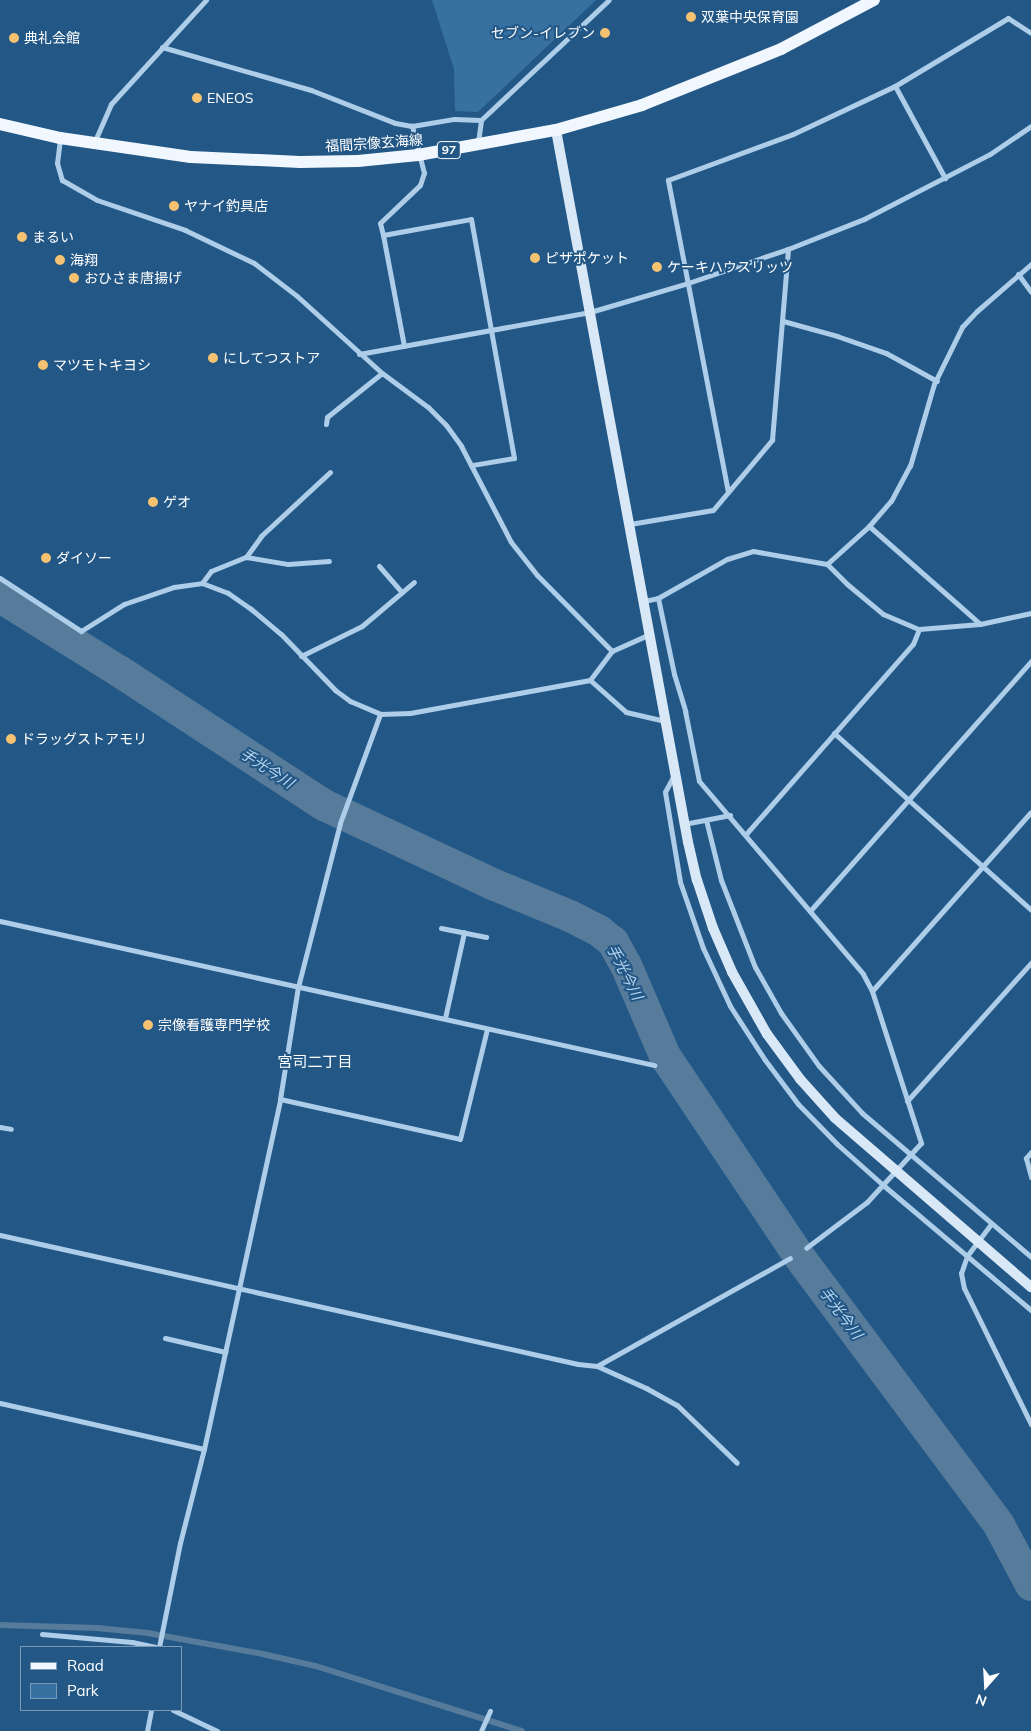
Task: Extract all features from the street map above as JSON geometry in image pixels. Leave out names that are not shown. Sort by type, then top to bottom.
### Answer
[{"type":"main road","name":"福間宗像玄海線","points":[[0,124],[94,144],[191,157],[241,161],[348,161],[418,155],[478,146],[556,130],[642,105],[728,72],[790,45],[874,0]]},
{"type":"street","points":[[94,144],[111,104],[206,0]]},
{"type":"street","points":[[478,146],[481,120],[609,0]]},
{"type":"street","points":[[728,492],[668,180],[793,134],[895,86],[1008,18],[1031,33]]},
{"type":"street","points":[[162,47],[311,90],[372,115],[412,126],[454,119],[481,120]]},
{"type":"street","points":[[895,86],[945,178]]},
{"type":"street","points":[[404,346],[380,222],[420,186],[424,173],[412,126]]},
{"type":"street","points":[[359,354],[590,312],[688,283],[788,249],[864,219],[990,154],[1031,126]]},
{"type":"street","points":[[556,130],[684,824],[697,880],[713,928],[732,972],[767,1034],[800,1079],[848,1130],[1031,1286]]},
{"type":"street","points":[[60,138],[57,163],[62,180],[97,200],[185,230],[254,264],[297,296],[382,373],[428,407],[446,425],[472,466],[511,542],[537,575],[612,651]]},
{"type":"street","points":[[383,235],[471,219],[514,458],[472,466]]},
{"type":"street","points":[[630,524],[713,510],[772,440],[788,249]]},
{"type":"street","points":[[827,564],[870,526],[891,501],[910,466],[936,380],[962,327],[977,311],[1031,264]]},
{"type":"street","points":[[1018,274],[1031,292]]},
{"type":"street","points":[[783,321],[837,336],[886,354],[936,380]]},
{"type":"street","points":[[326,424],[327,416],[382,373]]},
{"type":"street","points":[[246,557],[260,536],[330,472]]},
{"type":"street","points":[[870,526],[980,624]]},
{"type":"street","points":[[644,600],[658,598],[727,559],[753,551],[827,564],[847,584],[883,614],[919,629],[980,624],[1031,613]]},
{"type":"street","points":[[202,583],[211,571],[246,557],[288,564],[329,561]]},
{"type":"street","points":[[379,566],[402,592]]},
{"type":"street","points":[[0,578],[81,631],[124,604],[174,587],[202,583],[228,593],[251,609],[281,634],[335,690],[350,701],[380,714],[410,713],[590,680],[612,651],[650,634]]},
{"type":"street","points":[[301,656],[362,626],[414,582]]},
{"type":"street","points":[[658,598],[674,674],[686,712],[699,781],[730,815],[863,974],[872,991],[922,1143],[867,1202],[806,1248]]},
{"type":"street","points":[[746,834],[913,644],[919,629]]},
{"type":"street","points":[[810,911],[1031,661]]},
{"type":"street","points":[[590,680],[626,712],[666,721]]},
{"type":"street","points":[[159,1646],[180,1543],[204,1449],[280,1099],[298,987],[340,823],[380,714]]},
{"type":"street","points":[[834,733],[1031,910]]},
{"type":"street","points":[[675,773],[665,792],[680,882],[703,948],[730,1006],[765,1060],[798,1104],[837,1144],[1031,1310]]},
{"type":"street","points":[[872,991],[1031,812]]},
{"type":"street","points":[[684,824],[730,815]]},
{"type":"street","points":[[706,820],[721,880],[735,921],[755,967],[781,1013],[825,1073],[862,1113],[1031,1258]]},
{"type":"street","points":[[0,921],[654,1065]]},
{"type":"street","points":[[441,928],[486,936]]},
{"type":"street","points":[[445,1018],[464,932]]},
{"type":"street","points":[[907,1101],[1031,963]]},
{"type":"street","points":[[280,1099],[460,1139],[487,1028]]},
{"type":"street","points":[[0,1127],[11,1129]]},
{"type":"street","points":[[1031,1152],[1026,1158],[1031,1177]]},
{"type":"street","points":[[991,1224],[967,1256],[962,1273],[964,1288],[1031,1424]]},
{"type":"street","points":[[0,1235],[578,1364],[597,1366],[646,1388],[677,1405],[737,1463]]},
{"type":"street","points":[[597,1366],[790,1258]]},
{"type":"street","points":[[165,1338],[225,1352]]},
{"type":"street","points":[[0,1403],[204,1449]]},
{"type":"street","points":[[42,1634],[132,1642],[150,1646]]},
{"type":"street","points":[[147,1731],[150,1711]]},
{"type":"street","points":[[175,1711],[217,1731]]},
{"type":"street","points":[[481,1731],[490,1711]]},
{"type":"green space","points":[[432,0],[596,0],[478,112],[455,111],[454,69]]},
{"type":"waterway","name":"手光今川","points":[[0,597],[119,671],[324,805],[495,885],[570,916],[599,931],[613,942],[626,965],[665,1056],[798,1255],[999,1525],[1031,1585]]},
{"type":"waterway","points":[[0,1625],[97,1628],[148,1633],[263,1654],[316,1666],[522,1731]]},
{"type":"place","name":"双葉中央保育園","points":[[691,17]]},
{"type":"place","name":"セブン-イレブン","points":[[605,33]]},
{"type":"place","name":"典礼会館","points":[[14,38]]},
{"type":"place","name":"ENEOS","points":[[197,98]]},
{"type":"place","name":"ヤナイ釣具店","points":[[174,206]]},
{"type":"place","name":"まるい","points":[[22,237]]},
{"type":"place","name":"ピザポケット","points":[[535,258]]},
{"type":"place","name":"海翔","points":[[60,260]]},
{"type":"place","name":"ケーキハウスリッツ","points":[[657,267]]},
{"type":"place","name":"おひさま唐揚げ","points":[[74,278]]},
{"type":"place","name":"にしてつストア","points":[[213,358]]},
{"type":"place","name":"マツモトキヨシ","points":[[43,365]]},
{"type":"place","name":"ゲオ","points":[[153,502]]},
{"type":"place","name":"ダイソー","points":[[46,558]]},
{"type":"place","name":"ドラッグストアモリ","points":[[11,739]]},
{"type":"place","name":"宗像看護専門学校","points":[[148,1025]]},
{"type":"district","name":"宮司二丁目","points":[[315,1062]]}]
